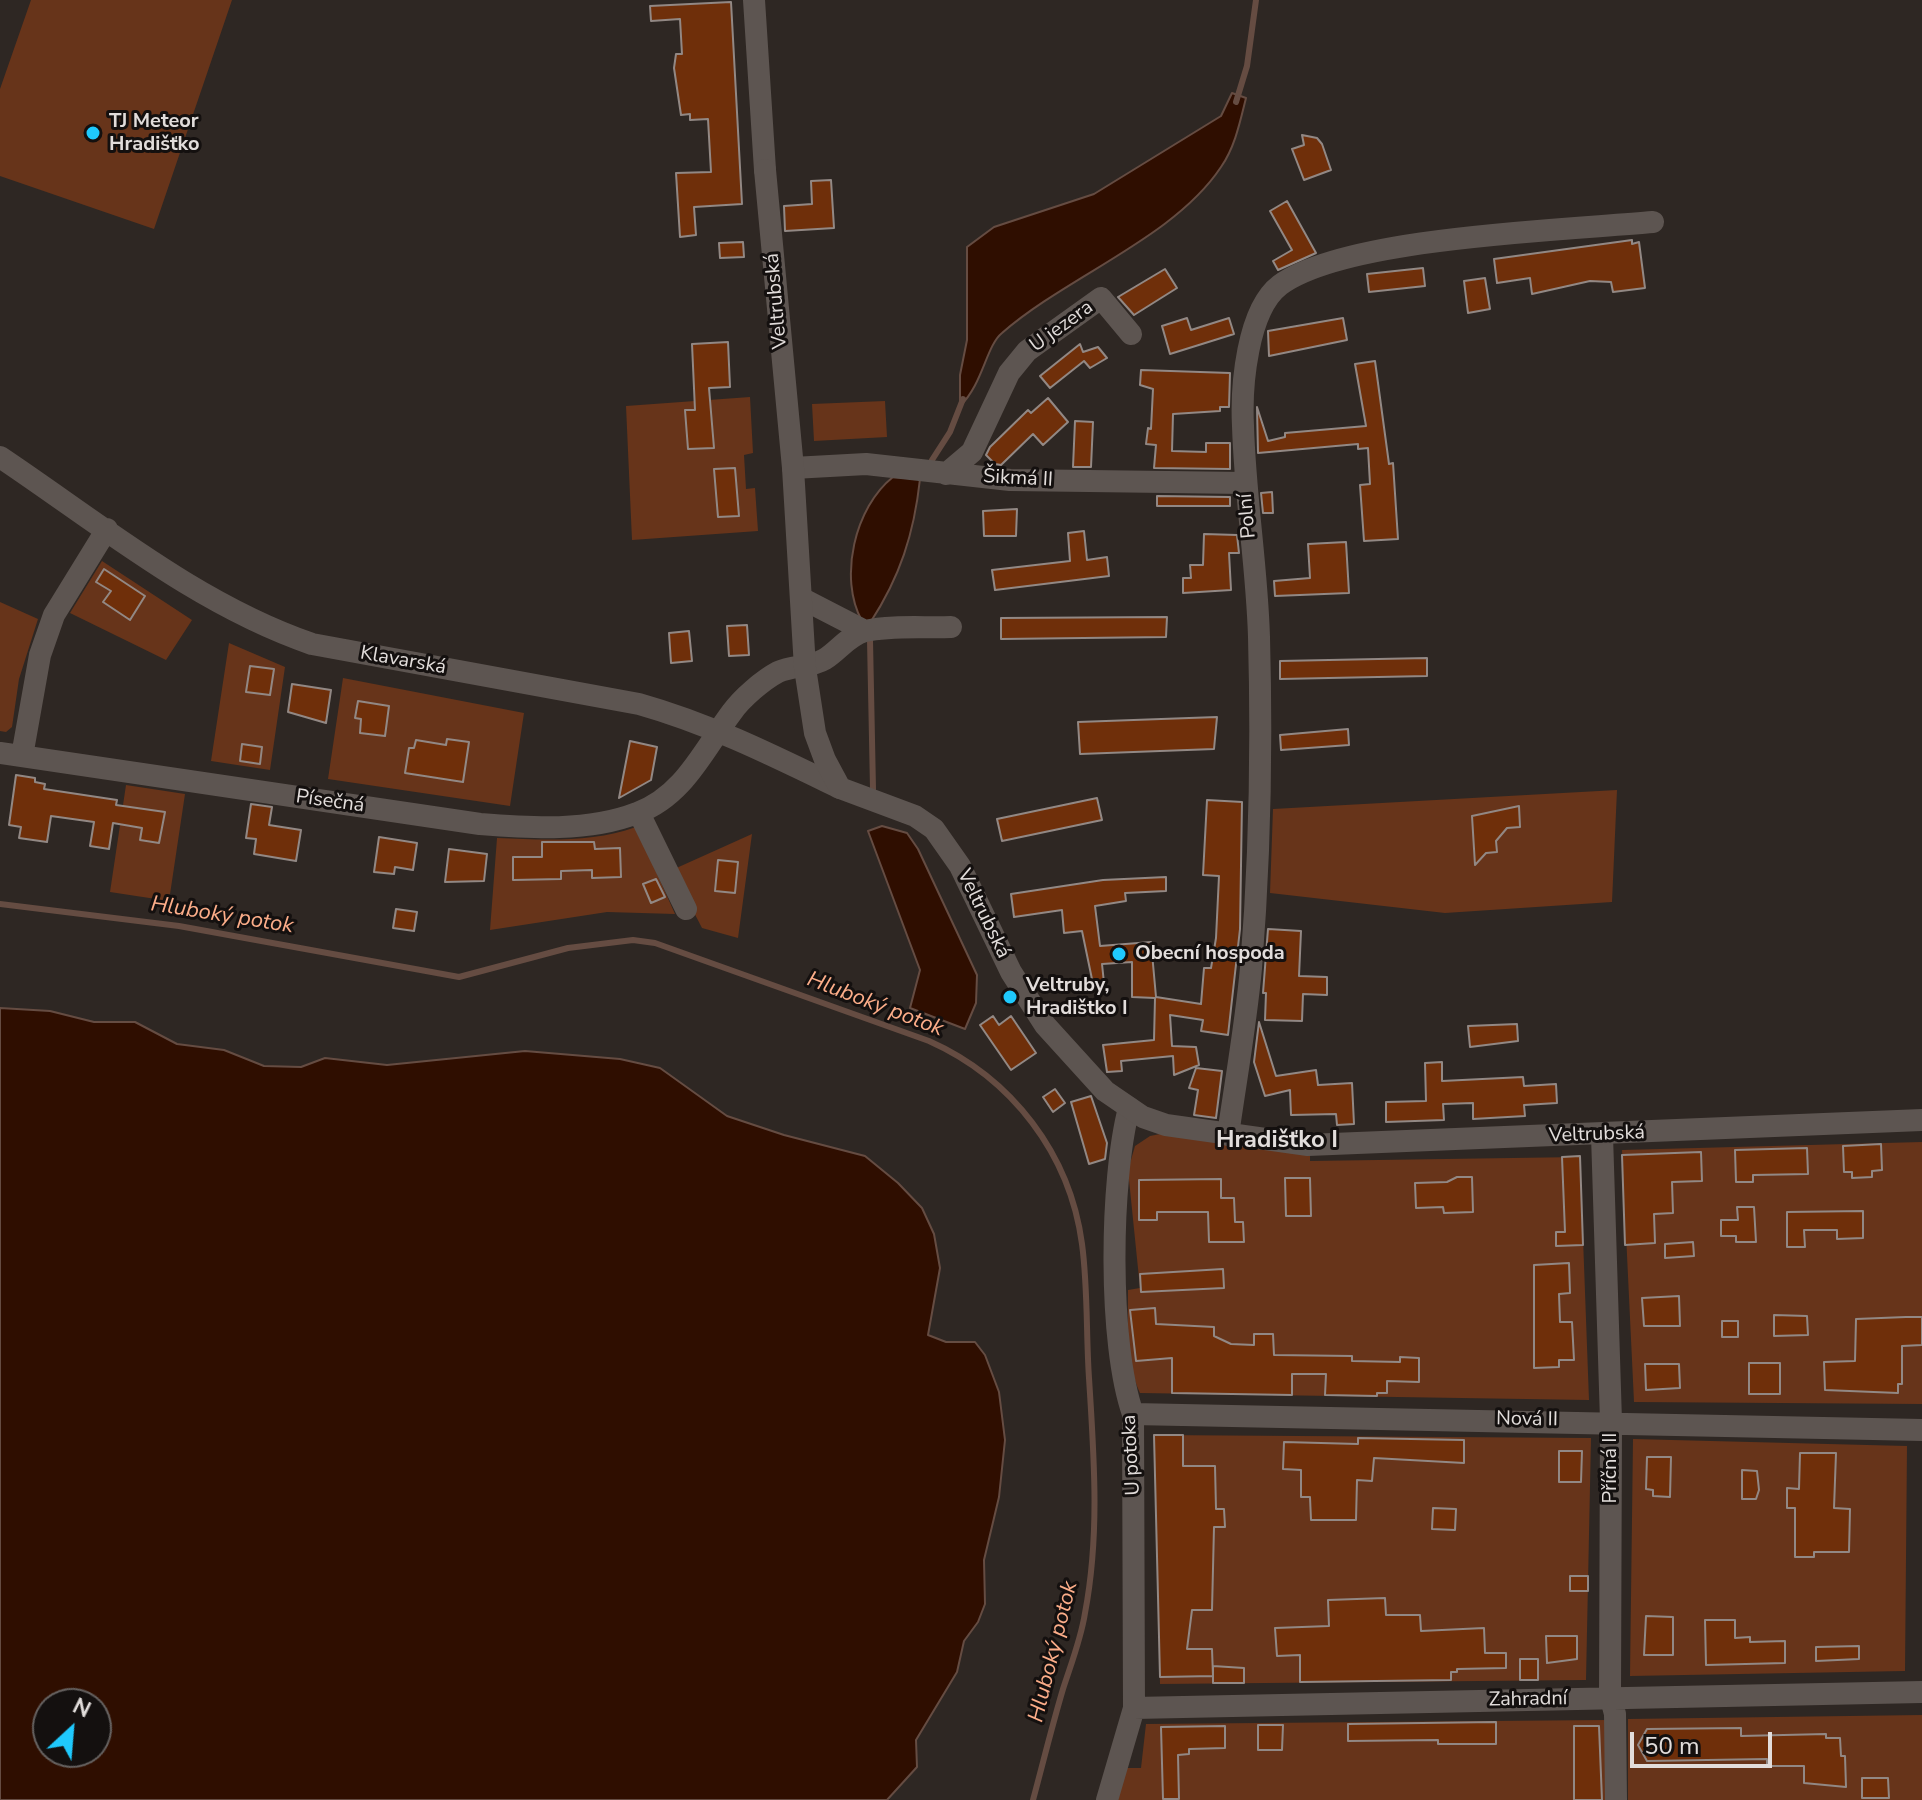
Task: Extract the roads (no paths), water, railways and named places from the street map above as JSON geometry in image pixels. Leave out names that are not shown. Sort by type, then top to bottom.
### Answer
[{"type":"street","name":"Veltrubská","points":[[754,0],[765,170],[793,468],[805,668],[815,733],[840,788],[915,816],[934,829],[960,866],[1011,972],[1045,1025],[1082,1070],[1129,1108],[1166,1125],[1308,1145],[1922,1120]]},
{"type":"street","name":"Polní","points":[[1228,1135],[1251,970],[1261,812],[1259,633],[1242,417],[1254,323],[1262,305],[1278,287],[1321,266],[1436,242],[1653,222]]},
{"type":"street","name":"U jezera","points":[[946,474],[972,452],[1009,373],[1048,333],[1101,298],[1131,334]]},
{"type":"street","name":"Klavarská","points":[[0,457],[107,529],[265,628],[312,644],[639,704],[721,730],[840,788]]},
{"type":"street","name":"Šikmá II","points":[[793,468],[866,464],[1010,480],[1245,483]]},
{"type":"street","name":"Písečná","points":[[107,529],[54,615],[11,754],[480,824],[565,827],[639,813],[674,790],[733,710],[779,672],[805,668]]},
{"type":"street","points":[[801,598],[865,631]]},
{"type":"street","points":[[805,668],[865,631],[951,627]]},
{"type":"street","points":[[639,813],[686,909]]},
{"type":"street","name":"U potoka","points":[[1107,1800],[1134,1708],[1133,1414],[1124,1388],[1118,1326],[1116,1181],[1119,1146],[1129,1108]]},
{"type":"street","name":"Příčná II","points":[[1602,1135],[1611,1421],[1611,1699],[1615,1714],[1616,1800]]},
{"type":"street","name":"Nová II","points":[[1133,1414],[1611,1421],[1922,1430]]},
{"type":"street","name":"Zahradní","points":[[1134,1708],[1922,1692]]},
{"type":"waterway","points":[[1236,102],[1247,66],[1256,0]]},
{"type":"waterway","points":[[932,460],[950,432],[963,399]]},
{"type":"waterway","points":[[870,640],[873,789]]},
{"type":"waterway","name":"Hluboký potok","points":[[0,904],[179,926],[459,977],[568,948],[633,940],[655,943],[929,1041],[986,1076],[1011,1098],[1032,1123],[1065,1180],[1082,1244],[1085,1277],[1094,1466],[1093,1554],[1081,1632],[1033,1800]]},
{"type":"place","name":"TJ Meteor Hradišťko","points":[[93,133]]},
{"type":"place","name":"Obecní hospoda","points":[[1119,954]]},
{"type":"place","name":"Veltruby, Hradištko I","points":[[1010,997]]},
{"type":"district","name":"Hradišťko I","points":[[1277,1141]]}]
